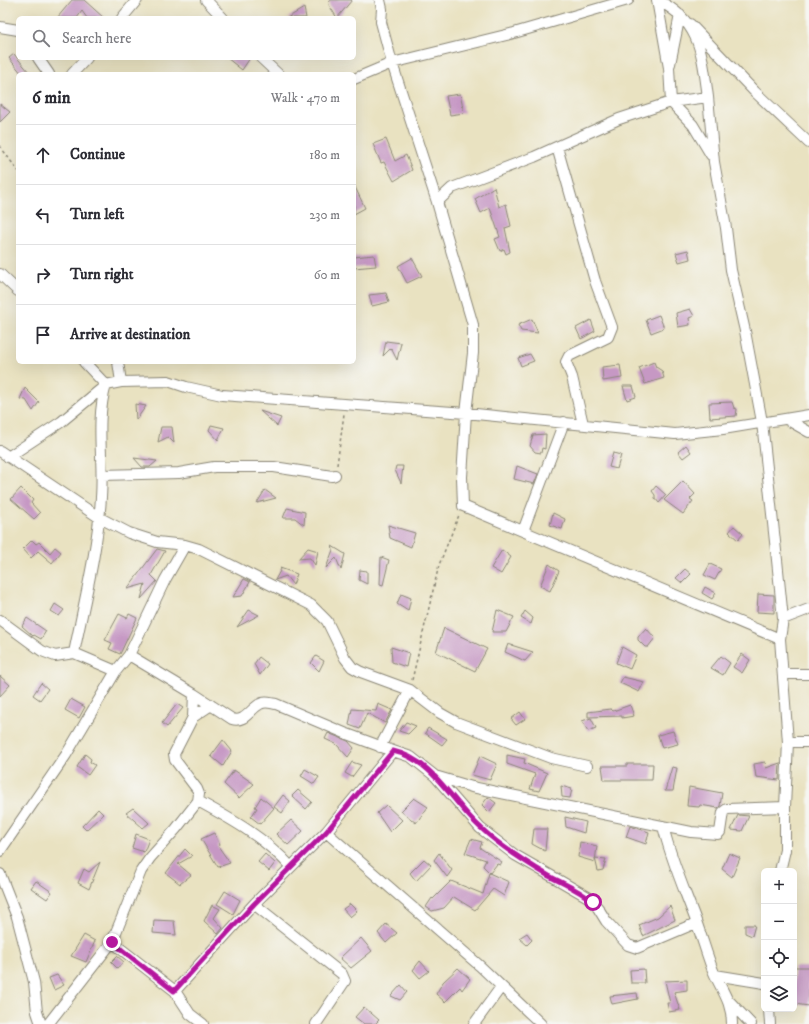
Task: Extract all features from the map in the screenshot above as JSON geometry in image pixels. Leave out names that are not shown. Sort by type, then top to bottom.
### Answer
[{"type":"street","points":[[124,16],[137,0]]},
{"type":"street","points":[[206,0],[221,16]]},
{"type":"street","points":[[380,0],[382,9],[381,22],[392,63],[437,202],[473,325],[473,353],[466,413],[462,478],[463,506],[780,639]]},
{"type":"street","points":[[356,78],[392,63],[514,33],[628,0]]},
{"type":"street","points":[[657,0],[670,6],[690,24],[755,92],[809,143]]},
{"type":"street","points":[[657,0],[669,68],[671,102],[693,124],[706,144],[714,162]]},
{"type":"street","points":[[669,68],[680,15]]},
{"type":"street","points":[[690,24],[700,47],[708,97],[714,162],[726,228],[731,270],[745,332],[762,422],[783,620],[780,639],[788,742],[785,850],[781,868]]},
{"type":"street","points":[[0,32],[9,28]]},
{"type":"street","points":[[39,60],[48,72]]},
{"type":"street","points":[[74,72],[85,60]]},
{"type":"street","points":[[263,60],[276,72]]},
{"type":"street","points":[[437,202],[452,188],[557,147],[619,119],[671,102],[708,97]]},
{"type":"street","points":[[557,147],[595,281],[612,327],[608,337],[569,356],[566,362],[572,377],[583,424]]},
{"type":"street","points":[[432,187],[452,188]]},
{"type":"street","points":[[0,274],[16,289]]},
{"type":"street","points":[[86,364],[106,385]]},
{"type":"street","points":[[118,364],[121,382]]},
{"type":"street","points":[[587,766],[551,758],[456,722],[440,713],[410,690],[361,672],[352,667],[345,658],[328,621],[311,605],[199,549],[185,545],[157,542],[130,533],[100,518],[2,453],[62,422],[106,385],[121,382],[168,381],[194,389],[222,395],[466,413],[675,434],[723,429],[762,422],[788,420],[809,415]]},
{"type":"street","points":[[74,653],[100,518],[102,474],[102,399],[106,385]]},
{"type":"street","points":[[788,420],[809,432]]},
{"type":"street","points":[[523,531],[564,422]]},
{"type":"street","points":[[102,474],[179,473],[214,467],[267,467],[332,476],[335,475]]},
{"type":"street","points":[[0,851],[66,755],[116,671],[129,655],[165,580],[185,545]]},
{"type":"street","points":[[783,620],[809,609]]},
{"type":"street","points":[[0,620],[42,651],[55,656],[74,653],[116,671]]},
{"type":"street","points":[[129,655],[237,720],[242,719],[260,704],[266,702],[276,704],[380,747],[411,757],[435,776],[480,828],[514,855],[579,891],[593,902],[606,922],[628,945],[637,948],[696,922]]},
{"type":"street","points":[[783,674],[809,674]]},
{"type":"street","points":[[380,747],[410,690]]},
{"type":"street","points":[[48,1024],[112,942],[141,871],[150,858],[176,830],[198,801],[199,794],[197,789],[175,760],[174,754],[193,717],[194,694]]},
{"type":"street","points":[[193,717],[211,705]]},
{"type":"street","points":[[788,742],[809,742]]},
{"type":"street","points":[[174,991],[254,904],[326,832],[393,751]]},
{"type":"street","points":[[435,776],[472,787],[691,832],[716,834],[720,832],[722,814],[726,809],[785,807]]},
{"type":"street","points":[[198,801],[263,839],[291,867]]},
{"type":"street","points":[[663,826],[668,848],[715,975],[730,1002],[751,1024]]},
{"type":"street","points":[[326,832],[541,1024]]},
{"type":"street","points":[[0,874],[17,918],[34,982],[37,1012],[41,1024]]},
{"type":"street","points":[[254,904],[342,974],[345,981],[342,988],[316,1024]]},
{"type":"street","points":[[112,942],[174,991],[190,1014],[203,1024]]},
{"type":"street","points":[[715,975],[761,983]]},
{"type":"street","points":[[474,1024],[501,987]]},
{"type":"street","points":[[730,1002],[732,1010],[732,1024]]},
{"type":"street","points":[[770,1012],[770,1024]]},
{"type":"path","points":[[0,146],[16,168]]},
{"type":"path","points":[[335,475],[345,404]]},
{"type":"path","points":[[410,690],[439,565],[463,506]]},
{"type":"building","points":[[72,0],[84,0],[102,16],[86,16],[82,11],[78,16],[59,16]]},
{"type":"building","points":[[330,0],[352,0],[339,16],[336,16],[329,5]]},
{"type":"building","points":[[304,8],[306,16],[290,16]]},
{"type":"building","points":[[14,54],[16,60],[19,60],[29,72],[20,72],[9,58]]},
{"type":"building","points":[[230,60],[249,60],[242,70]]},
{"type":"building","points":[[460,94],[464,113],[450,115],[446,96]]},
{"type":"building","points":[[0,104],[10,112],[0,122]]},
{"type":"building","points":[[386,139],[395,161],[406,155],[412,170],[394,181],[384,162],[381,163],[373,144]]},
{"type":"building","points":[[494,187],[499,207],[506,204],[511,226],[505,228],[510,252],[506,254],[504,249],[500,251],[495,239],[500,237],[490,208],[481,213],[475,199]]},
{"type":"building","points":[[356,189],[365,208],[356,213]]},
{"type":"building","points":[[688,250],[690,259],[679,262],[676,253]]},
{"type":"building","points":[[374,255],[376,266],[356,268],[356,257]]},
{"type":"building","points":[[412,258],[422,276],[407,283],[398,266]]},
{"type":"building","points":[[386,293],[389,302],[372,306],[369,295]]},
{"type":"building","points":[[690,309],[694,316],[689,318],[690,325],[678,327],[676,313]]},
{"type":"building","points":[[659,315],[664,328],[651,333],[646,320]]},
{"type":"building","points":[[532,319],[538,333],[521,331],[518,325]]},
{"type":"building","points":[[591,320],[595,331],[581,339],[576,328]]},
{"type":"building","points":[[386,341],[401,343],[397,360],[391,348],[383,356]]},
{"type":"building","points":[[530,354],[534,361],[521,366],[518,358]]},
{"type":"building","points":[[654,362],[656,367],[662,371],[664,378],[645,384],[639,368]]},
{"type":"building","points":[[620,365],[622,378],[603,381],[602,367]]},
{"type":"building","points":[[623,386],[633,386],[636,397],[627,400]]},
{"type":"building","points":[[25,388],[39,402],[33,411],[26,400],[20,399]]},
{"type":"building","points":[[732,402],[734,408],[737,409],[736,416],[710,418],[709,403]]},
{"type":"building","points":[[135,404],[146,406],[136,420]]},
{"type":"building","points":[[260,411],[281,418],[277,426]]},
{"type":"building","points":[[211,425],[224,428],[218,440],[209,430]]},
{"type":"building","points":[[161,427],[172,427],[174,443],[168,437],[158,442]]},
{"type":"building","points":[[546,434],[545,449],[542,448],[541,453],[535,452],[530,446],[533,435]]},
{"type":"building","points":[[686,445],[691,452],[683,458],[678,452]]},
{"type":"building","points":[[613,453],[621,455],[617,469],[609,467]]},
{"type":"building","points":[[134,458],[157,461],[150,467],[142,467]]},
{"type":"building","points":[[396,466],[403,466],[401,483],[395,470]]},
{"type":"building","points":[[517,466],[538,474],[534,484],[514,479]]},
{"type":"building","points":[[683,481],[695,494],[690,499],[693,501],[683,514],[664,500]]},
{"type":"building","points":[[656,486],[666,495],[659,503],[652,491]]},
{"type":"building","points":[[21,488],[33,500],[31,503],[40,513],[34,519],[11,499]]},
{"type":"building","points":[[265,490],[276,498],[257,503]]},
{"type":"building","points":[[287,508],[305,512],[304,525],[295,518],[283,518]]},
{"type":"building","points":[[553,513],[565,519],[562,529],[550,525]]},
{"type":"building","points":[[388,525],[415,533],[411,547],[390,538]]},
{"type":"building","points":[[734,526],[743,534],[738,540],[729,532]]},
{"type":"building","points":[[32,540],[36,544],[39,542],[50,553],[55,547],[61,552],[52,563],[38,551],[31,558],[23,549]]},
{"type":"building","points":[[332,546],[345,554],[341,570],[336,558],[326,568],[333,550]]},
{"type":"building","points":[[308,548],[318,551],[315,565],[310,558],[298,559]]},
{"type":"building","points":[[157,549],[165,551],[151,575],[157,581],[141,599],[145,584],[127,589]]},
{"type":"building","points":[[502,550],[511,557],[501,574],[491,568]]},
{"type":"building","points":[[381,557],[389,560],[383,585],[380,584]]},
{"type":"building","points":[[549,564],[559,571],[550,591],[540,586]]},
{"type":"building","points":[[710,564],[721,569],[715,580],[704,575]]},
{"type":"building","points":[[280,568],[297,574],[293,585],[286,576],[275,580],[281,569]]},
{"type":"building","points":[[685,569],[691,574],[682,583],[676,578]]},
{"type":"building","points":[[360,570],[367,571],[367,584],[359,580]]},
{"type":"building","points":[[244,579],[250,582],[242,596],[233,597]]},
{"type":"building","points":[[705,587],[716,593],[712,599],[702,593]]},
{"type":"building","points":[[401,594],[411,598],[408,611],[397,604]]},
{"type":"building","points":[[758,594],[774,595],[774,613],[757,612]]},
{"type":"building","points":[[55,604],[64,610],[59,616],[51,611]]},
{"type":"building","points":[[249,610],[259,615],[237,627]]},
{"type":"building","points":[[497,610],[514,617],[506,632],[492,632]]},
{"type":"building","points":[[525,611],[533,618],[531,624],[521,618]]},
{"type":"building","points":[[119,614],[127,618],[129,614],[137,618],[120,654],[109,649],[112,643],[105,640]]},
{"type":"building","points":[[27,618],[46,631],[41,639],[34,635],[33,636],[22,626]]},
{"type":"building","points":[[444,628],[487,649],[475,671],[436,652]]},
{"type":"building","points":[[646,628],[655,638],[648,647],[645,647],[638,640],[638,637]]},
{"type":"building","points":[[508,644],[533,652],[525,661],[505,652]]},
{"type":"building","points":[[391,647],[409,653],[406,667],[392,662]]},
{"type":"building","points":[[622,647],[636,655],[630,669],[616,663]]},
{"type":"building","points":[[742,654],[750,660],[742,673],[733,667]]},
{"type":"building","points":[[316,656],[324,661],[319,671],[311,663]]},
{"type":"building","points":[[721,656],[730,663],[723,675],[711,668]]},
{"type":"building","points":[[259,657],[268,664],[260,675],[254,664]]},
{"type":"building","points":[[0,676],[10,685],[0,696]]},
{"type":"building","points":[[623,677],[644,682],[639,692],[620,683]]},
{"type":"building","points":[[41,683],[48,689],[40,700],[33,695]]},
{"type":"building","points":[[71,699],[85,707],[79,718],[65,710]]},
{"type":"building","points":[[177,704],[183,708],[167,727],[162,723]]},
{"type":"building","points":[[378,704],[392,710],[385,723],[367,713],[360,729],[349,725],[352,709],[376,711]]},
{"type":"building","points":[[630,705],[634,716],[622,718],[622,716],[588,717],[588,712],[611,709],[613,711]]},
{"type":"building","points":[[520,712],[525,719],[516,725],[511,719]]},
{"type":"building","points":[[591,718],[596,728],[588,731],[582,721]]},
{"type":"building","points":[[406,722],[416,726],[408,734],[399,731]]},
{"type":"building","points":[[428,728],[447,739],[442,745],[425,733]]},
{"type":"building","points":[[673,731],[678,744],[662,748],[658,735]]},
{"type":"building","points":[[328,733],[348,741],[354,748],[348,757],[336,744],[325,739]]},
{"type":"building","points":[[223,740],[232,751],[223,766],[211,756]]},
{"type":"building","points":[[85,754],[91,759],[90,762],[95,765],[88,775],[77,767]]},
{"type":"building","points":[[507,755],[525,759],[524,763],[547,773],[539,791],[530,789],[535,774],[507,764]]},
{"type":"building","points":[[480,756],[497,764],[490,780],[472,775]]},
{"type":"building","points":[[352,762],[361,765],[352,777],[345,773]]},
{"type":"building","points":[[765,762],[766,768],[780,763],[779,780],[756,777],[754,764]]},
{"type":"building","points":[[627,764],[653,764],[652,780],[604,780],[602,766],[627,766]]},
{"type":"building","points":[[672,767],[677,768],[673,791],[665,791]]},
{"type":"building","points":[[305,769],[319,777],[314,784],[301,776]]},
{"type":"building","points":[[234,770],[254,784],[239,798],[224,784]]},
{"type":"building","points":[[561,786],[572,789],[570,798],[562,797]]},
{"type":"building","points":[[689,787],[722,793],[720,806],[718,808],[700,805],[699,807],[687,806]]},
{"type":"building","points":[[298,790],[312,802],[306,809],[292,796]]},
{"type":"building","points":[[283,795],[290,801],[282,813],[274,807]]},
{"type":"building","points":[[261,797],[274,808],[260,824],[251,817],[257,808],[255,807]]},
{"type":"building","points":[[488,797],[496,803],[489,812],[482,805]]},
{"type":"building","points":[[414,798],[428,807],[416,823],[401,811]]},
{"type":"building","points":[[386,805],[402,820],[390,832],[377,813]]},
{"type":"building","points":[[133,808],[149,823],[143,828],[126,813]]},
{"type":"building","points":[[98,809],[103,814],[86,830],[82,826]]},
{"type":"building","points":[[738,815],[749,816],[742,831],[731,830]]},
{"type":"building","points":[[565,817],[586,822],[584,833],[566,827]]},
{"type":"building","points":[[291,820],[303,831],[288,845],[276,834]]},
{"type":"building","points":[[630,826],[649,832],[646,844],[626,837]]},
{"type":"building","points":[[534,829],[547,829],[545,851],[532,844]]},
{"type":"building","points":[[214,833],[220,845],[218,846],[230,863],[218,867],[201,839]]},
{"type":"building","points":[[136,834],[149,839],[144,852],[132,848]]},
{"type":"building","points":[[471,839],[482,842],[480,848],[502,862],[500,865],[497,864],[490,873],[483,866],[486,860],[465,853]]},
{"type":"building","points":[[580,842],[597,846],[595,862],[578,857]]},
{"type":"building","points":[[185,849],[192,856],[178,864],[191,875],[180,884],[166,873]]},
{"type":"building","points":[[439,853],[452,870],[447,877],[434,860]]},
{"type":"building","points":[[729,853],[740,858],[732,877],[722,869]]},
{"type":"building","points":[[265,854],[275,863],[269,871],[258,862]]},
{"type":"building","points":[[595,858],[606,859],[603,870],[598,871]]},
{"type":"building","points":[[424,859],[431,865],[416,881],[410,873]]},
{"type":"building","points":[[100,862],[89,889],[78,883],[84,869],[89,872]]},
{"type":"building","points":[[489,873],[509,882],[504,896],[493,889],[475,910],[454,897],[444,908],[432,911],[426,907],[432,898],[433,899],[451,881],[483,894]]},
{"type":"building","points":[[36,881],[52,892],[47,899],[31,888]]},
{"type":"building","points":[[225,891],[240,900],[233,914],[217,904]]},
{"type":"building","points":[[350,904],[357,911],[350,917],[343,909]]},
{"type":"building","points":[[212,905],[220,909],[214,918],[223,928],[218,934],[204,921]]},
{"type":"building","points":[[670,906],[675,920],[643,936],[639,925],[658,917]]},
{"type":"building","points":[[154,920],[174,921],[176,935],[153,933]]},
{"type":"building","points":[[386,924],[397,933],[386,943],[378,933]]},
{"type":"building","points":[[745,925],[755,925],[752,936],[745,933]]},
{"type":"building","points":[[527,933],[532,940],[527,945],[519,938]]},
{"type":"building","points":[[84,935],[95,941],[86,962],[71,956]]},
{"type":"building","points":[[361,938],[372,951],[351,968],[340,958]]},
{"type":"building","points":[[117,956],[124,962],[117,968],[111,962]]},
{"type":"building","points":[[420,961],[429,971],[420,978],[413,970]]},
{"type":"building","points":[[797,967],[809,967],[809,1006],[797,1004]]},
{"type":"building","points":[[458,968],[470,979],[462,990],[460,987],[445,1002],[436,994],[443,982]]},
{"type":"building","points":[[644,969],[645,983],[631,983],[630,970]]},
{"type":"building","points":[[57,975],[64,985],[54,990],[49,978]]},
{"type":"building","points":[[687,980],[687,990],[674,992],[680,1010],[669,1012],[667,1003],[670,1003],[665,981]]},
{"type":"building","points":[[401,985],[407,992],[400,1000],[391,996]]},
{"type":"building","points":[[637,993],[638,999],[612,1004],[610,996]]},
{"type":"building","points":[[364,1007],[379,1020],[375,1024],[364,1024],[355,1017]]},
{"type":"route","points":[[112,942],[174,991],[254,904],[326,832],[393,751],[403,753],[411,757],[435,776],[480,828],[514,855],[548,876],[579,891],[593,902]]}]
